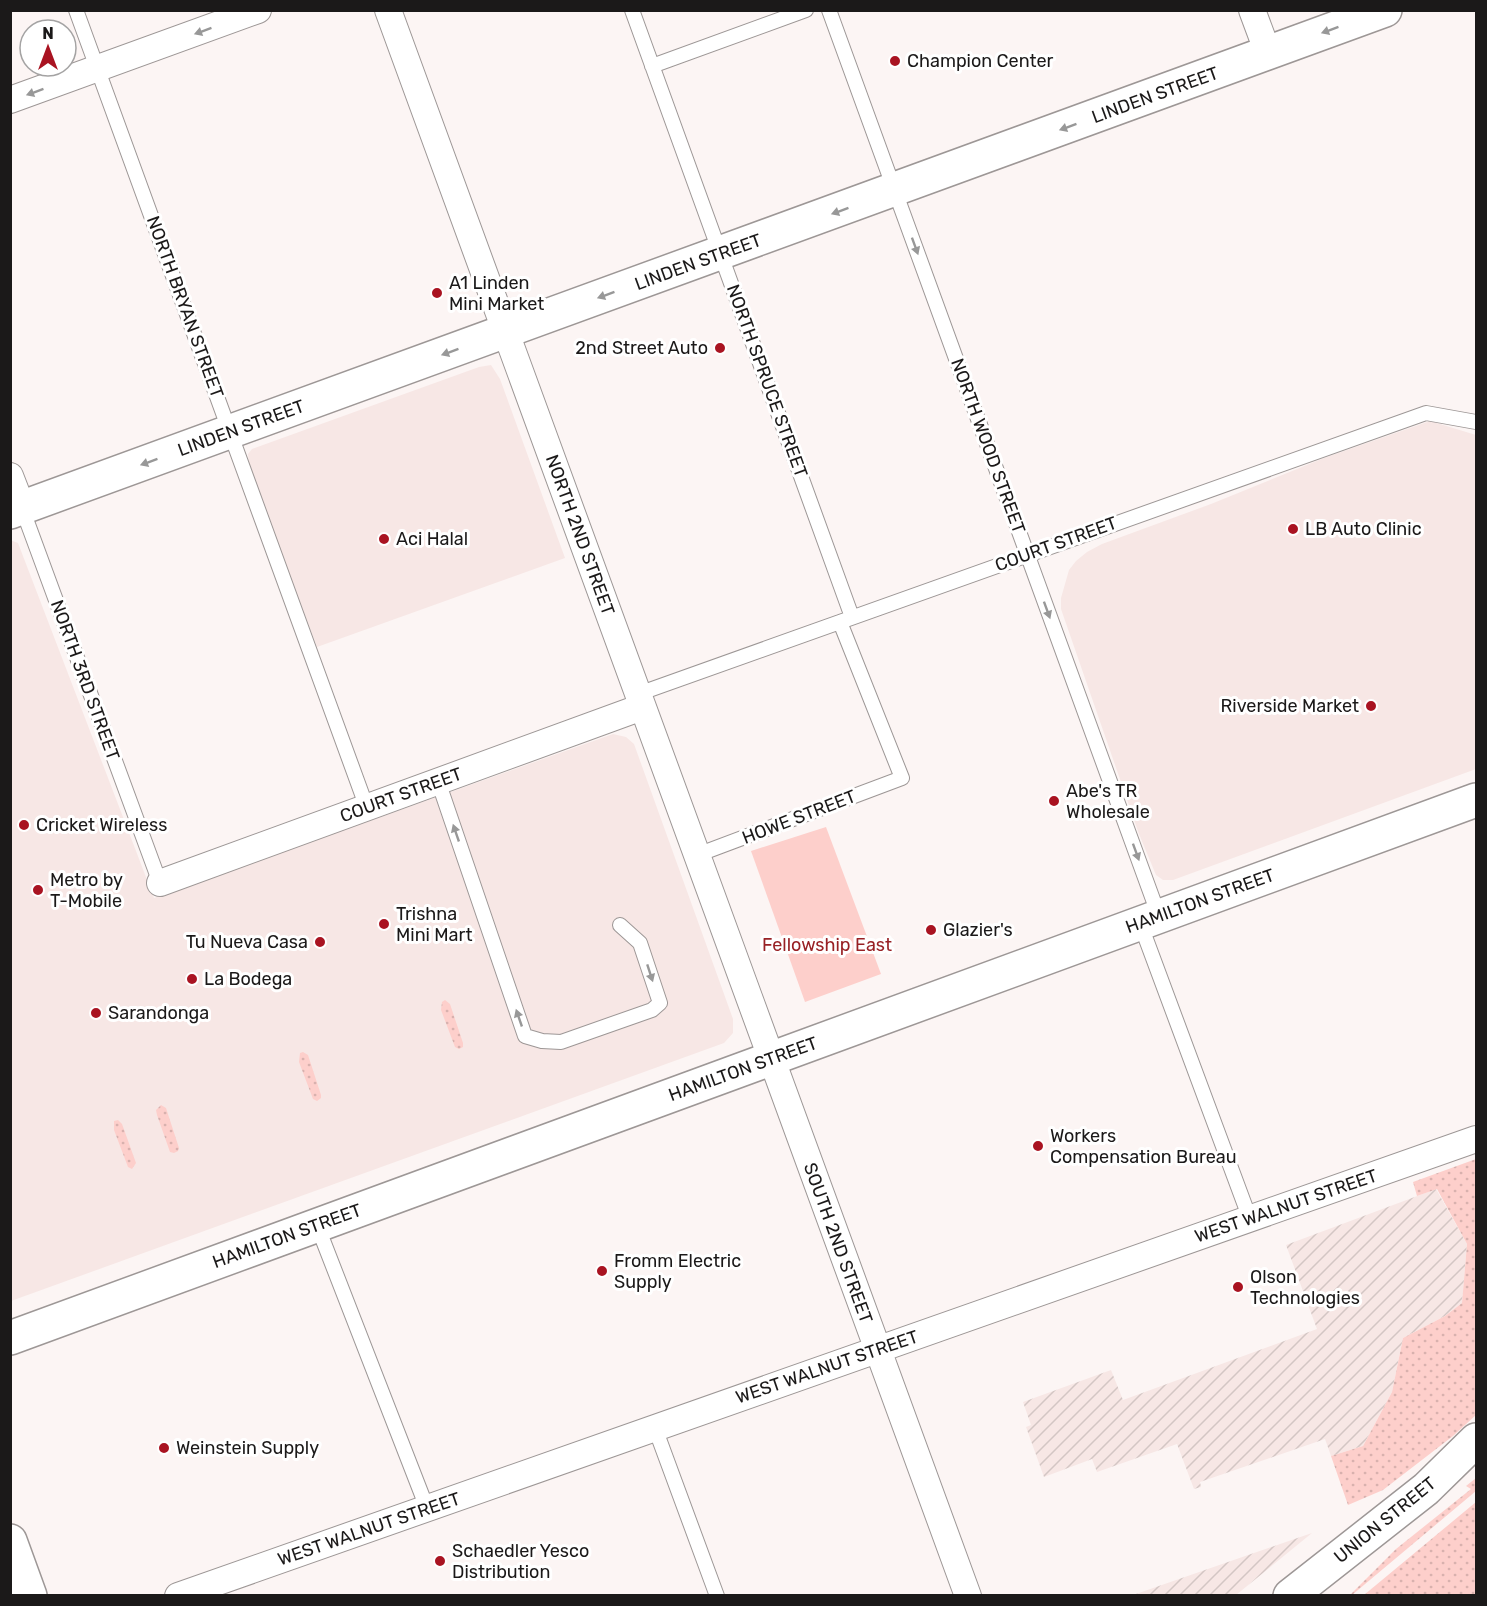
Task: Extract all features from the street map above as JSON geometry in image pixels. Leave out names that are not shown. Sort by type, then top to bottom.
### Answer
[{"type":"main road","name":"LINDEN STREET","points":[[16,510],[1385,10]]},
{"type":"main road","name":"HAMILTON STREET","points":[[10,1338],[1462,805]]},
{"type":"main road","name":"UNION STREET","points":[[1290,1596],[1426,1489],[1476,1440]]},
{"type":"main road","points":[[10,1541],[30,1596]]},
{"type":"street","points":[[10,100],[258,10]]},
{"type":"street","name":"NORTH 2ND STREET","points":[[388,10],[771,1059]]},
{"type":"street","points":[[1252,10],[1268,53]]},
{"type":"street","name":"NORTH 3RD STREET","points":[[10,476],[16,510]]},
{"type":"street","name":"COURT STREET","points":[[160,883],[438,782],[640,701]]},
{"type":"street","name":"SOUTH 2ND STREET","points":[[771,1059],[968,1596]]},
{"type":"street","name":"WEST WALNUT STREET","points":[[178,1596],[1476,1139]]},
{"type":"lane","name":"NORTH BRYAN STREET","points":[[76,10],[367,808]]},
{"type":"lane","name":"NORTH SPRUCE STREET","points":[[632,10],[720,254],[902,778]]},
{"type":"lane","points":[[652,66],[806,10]]},
{"type":"lane","name":"NORTH WOOD STREET","points":[[829,10],[1027,555],[1250,1219]]},
{"type":"lane","name":"COURT STREET","points":[[640,701],[846,619],[1426,413],[1476,422]]},
{"type":"lane","name":"NORTH 3RD STREET","points":[[16,510],[160,883]]},
{"type":"lane","name":"HOWE STREET","points":[[697,855],[902,778]]},
{"type":"lane","points":[[438,782],[525,1036],[543,1041],[561,1042],[652,1010],[660,1003],[640,943],[620,925]]},
{"type":"lane","points":[[316,1225],[427,1508]]},
{"type":"lane","points":[[655,1428],[717,1596]]},
{"type":"shaded area","points":[[491,365],[500,379],[565,558],[317,647],[249,469],[248,454],[252,449],[479,367]]},
{"type":"shaded area","points":[[1430,421],[1476,435],[1476,769],[1173,880],[1163,880],[1156,875],[1139,834],[1061,609],[1061,598],[1069,570],[1087,552],[1102,544],[1211,504],[1324,458]]},
{"type":"shaded area","points":[[10,540],[18,543],[154,898],[613,734],[626,737],[634,744],[733,1019],[733,1033],[724,1043],[11,1301]]},
{"type":"shaded area","points":[[1436,1189],[1467,1244],[1462,1303],[1445,1316],[1403,1338],[1392,1392],[1363,1446],[1331,1456],[1325,1439],[1200,1482],[1201,1487],[1194,1489],[1177,1444],[1097,1472],[1092,1459],[1044,1477],[1026,1427],[1031,1425],[1023,1402],[1111,1370],[1123,1400],[1317,1329],[1286,1245]]},
{"type":"shaded area","points":[[1312,1533],[1236,1595],[1133,1595],[1228,1562]]},
{"type":"green space","name":"Fellowship East","points":[[826,827],[881,974],[805,1002],[751,851]]},
{"type":"green space","points":[[445,1000],[450,1004],[463,1043],[463,1047],[459,1049],[455,1047],[441,1010],[442,1002]]},
{"type":"green space","points":[[300,1053],[308,1055],[321,1095],[317,1101],[313,1099],[299,1062]]},
{"type":"green space","points":[[161,1105],[166,1108],[179,1148],[174,1153],[170,1152],[157,1115],[156,1110]]},
{"type":"green space","points":[[118,1120],[122,1124],[136,1163],[132,1169],[128,1167],[114,1130],[114,1121]]},
{"type":"green space","points":[[1476,1159],[1476,1415],[1453,1436],[1383,1490],[1348,1505],[1331,1456],[1363,1446],[1392,1392],[1403,1338],[1445,1316],[1462,1303],[1467,1244],[1437,1189],[1417,1196],[1413,1182]]},
{"type":"green space","points":[[1476,1478],[1476,1491],[1350,1595],[1396,1549],[1471,1489],[1466,1486]]},
{"type":"green space","points":[[1476,1502],[1476,1595],[1364,1595]]},
{"type":"place","name":"Champion Center","points":[[895,61]]},
{"type":"place","name":"A1 Linden Mini Market","points":[[437,293]]},
{"type":"place","name":"2nd Street Auto","points":[[720,348]]},
{"type":"place","name":"LB Auto Clinic","points":[[1293,529]]},
{"type":"place","name":"Aci Halal","points":[[384,539]]},
{"type":"place","name":"Riverside Market","points":[[1371,706]]},
{"type":"place","name":"Abe's TR Wholesale","points":[[1054,801]]},
{"type":"place","name":"Cricket Wireless","points":[[24,825]]},
{"type":"place","name":"Metro by T-Mobile","points":[[38,890]]},
{"type":"place","name":"Trishna Mini Mart","points":[[384,924]]},
{"type":"place","name":"Glazier's","points":[[931,930]]},
{"type":"place","name":"Tu Nueva Casa","points":[[320,942]]},
{"type":"place","name":"La Bodega","points":[[192,979]]},
{"type":"place","name":"Sarandonga","points":[[96,1013]]},
{"type":"place","name":"Workers Compensation Bureau","points":[[1038,1146]]},
{"type":"place","name":"Fromm Electric Supply","points":[[602,1271]]},
{"type":"place","name":"Olson Technologies","points":[[1238,1287]]},
{"type":"place","name":"Weinstein Supply","points":[[164,1448]]},
{"type":"place","name":"Schaedler Yesco Distribution","points":[[440,1561]]}]
